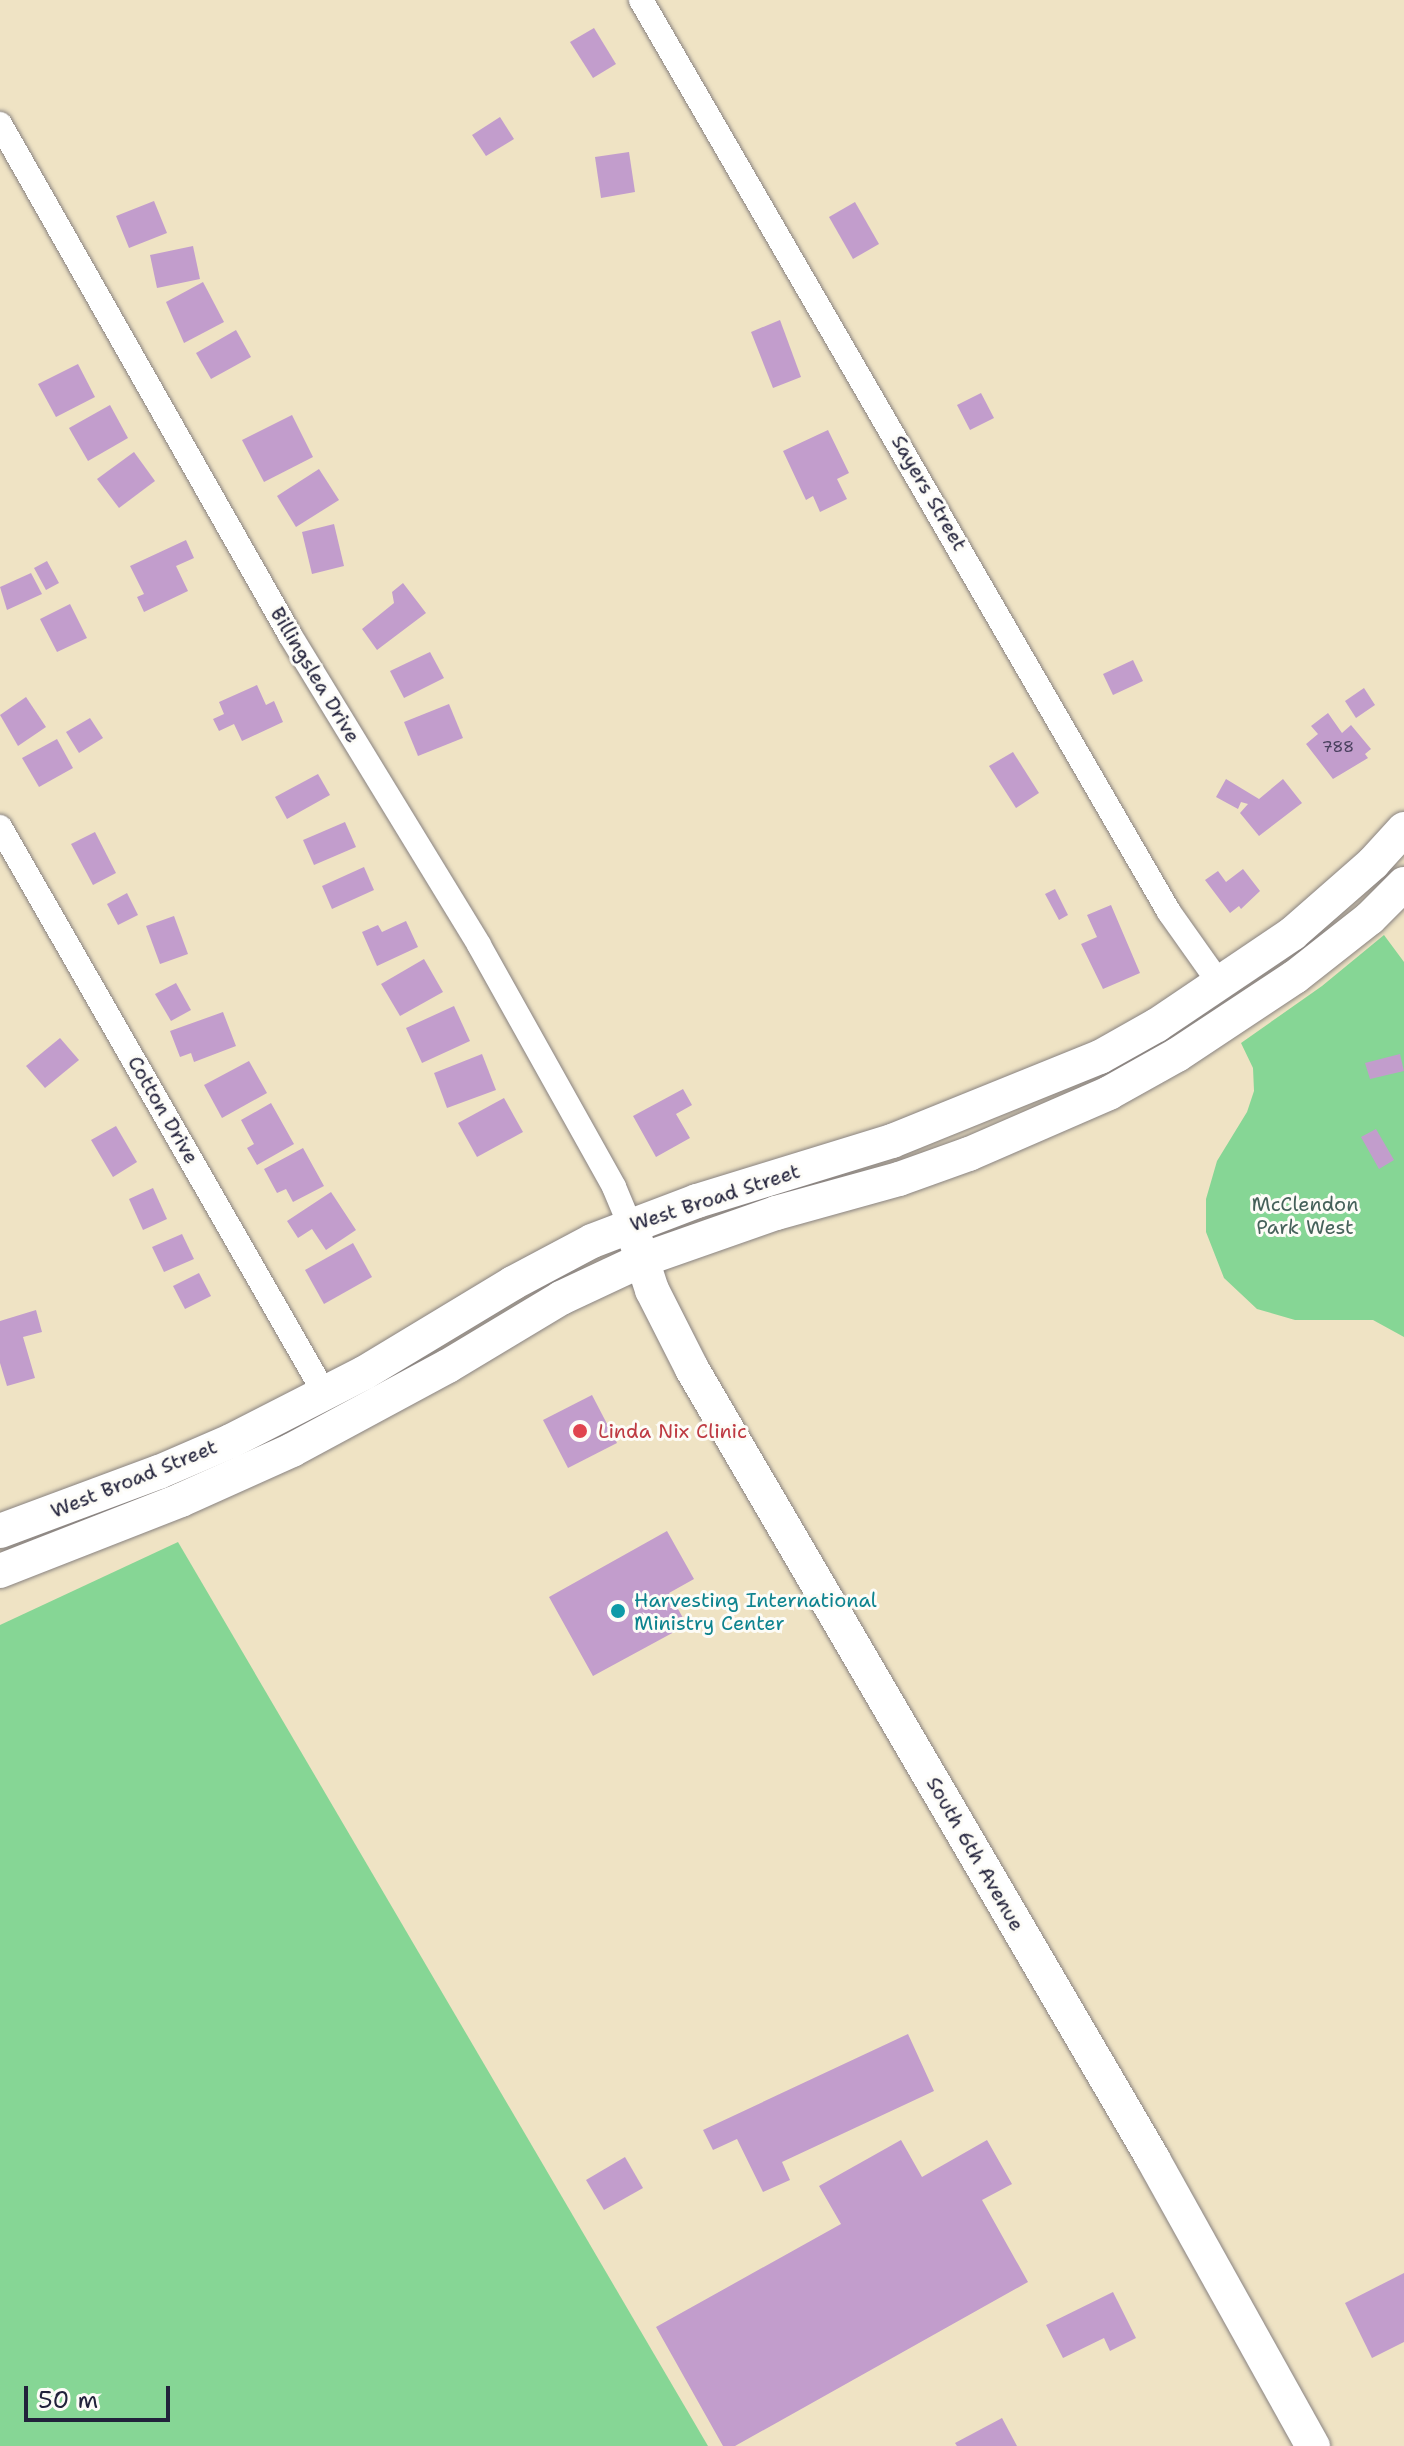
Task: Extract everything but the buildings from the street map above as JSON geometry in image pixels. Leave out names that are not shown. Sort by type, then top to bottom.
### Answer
[{"type":"main road","name":"West Broad Street","points":[[0,1531],[159,1472],[325,1394],[554,1260],[630,1225],[892,1141],[1037,1085],[1146,1032],[1315,916],[1404,829]]},
{"type":"main road","name":"West Broad Street","points":[[0,1571],[181,1500],[342,1426],[561,1298],[642,1260],[776,1213],[899,1179],[969,1154],[1109,1093],[1241,1014],[1342,941],[1404,884]]},
{"type":"main road","points":[[1220,984],[1241,1014]]},
{"type":"main road","name":"South 6th Avenue","points":[[630,1225],[652,1290],[692,1369],[1160,2171],[1313,2446]]},
{"type":"main road","points":[[325,1394],[342,1426]]},
{"type":"street","name":"Sayers Street","points":[[641,0],[1169,912],[1220,984]]},
{"type":"street","name":"Billingslea Drive","points":[[0,124],[290,635],[479,945],[614,1187],[630,1225]]},
{"type":"street","name":"Cotton Drive","points":[[0,827],[325,1394]]},
{"type":"green space","name":"McClendon Park West","points":[[1384,935],[1404,962],[1404,1337],[1373,1320],[1295,1320],[1257,1309],[1224,1278],[1206,1232],[1206,1199],[1217,1161],[1247,1112],[1254,1091],[1253,1068],[1241,1043],[1322,986]]},
{"type":"green space","points":[[178,1542],[708,2446],[0,2446],[0,1625]]},
{"type":"place","name":"Linda Nix Clinic","points":[[580,1431]]},
{"type":"place","name":"Harvesting International Ministry Center","points":[[618,1611]]}]
